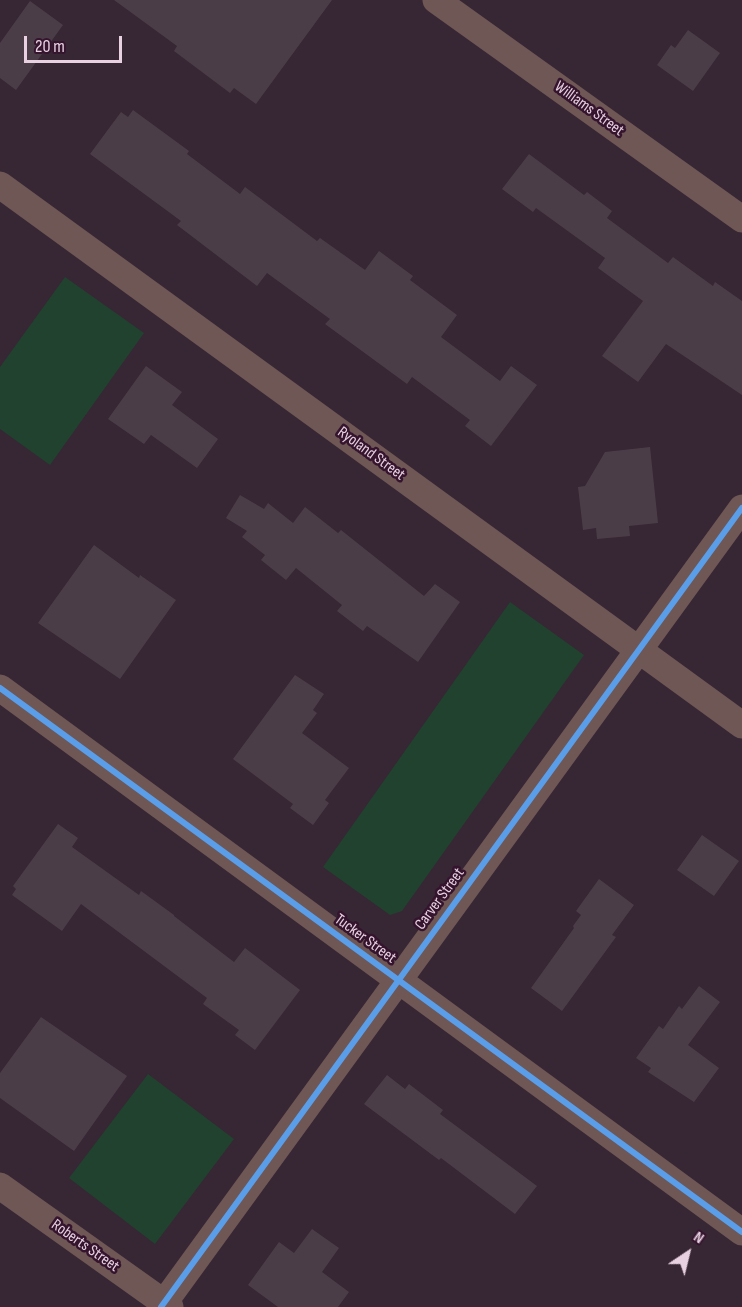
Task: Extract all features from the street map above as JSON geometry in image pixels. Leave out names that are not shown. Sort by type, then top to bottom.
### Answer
[{"type":"street","name":"Williams Street","points":[[436,0],[742,219]]},
{"type":"street","name":"Ryoland Street","points":[[0,185],[742,725]]},
{"type":"street","name":"Carver Street","points":[[165,1305],[398,980],[742,508]]},
{"type":"street","name":"Tucker Street","points":[[0,688],[742,1232]]},
{"type":"street","name":"Roberts Street","points":[[0,1186],[165,1305]]},
{"type":"green space","points":[[65,277],[144,333],[50,465],[0,429],[0,367]]},
{"type":"green space","points":[[510,602],[584,655],[402,911],[390,915],[323,867]]},
{"type":"green space","points":[[148,1074],[234,1139],[155,1244],[69,1178]]},
{"type":"building","points":[[114,0],[332,0],[256,104],[234,88],[230,93],[174,51],[177,46]]},
{"type":"building","points":[[30,1],[63,25],[16,90],[0,78],[0,43]]},
{"type":"building","points":[[688,30],[720,53],[693,91],[657,65],[671,45],[675,48]]},
{"type":"building","points":[[133,110],[189,151],[187,154],[240,194],[245,187],[317,241],[320,238],[365,270],[379,251],[413,276],[410,280],[457,315],[441,337],[500,381],[511,366],[537,385],[491,446],[465,426],[470,420],[412,377],[407,384],[325,324],[330,319],[267,273],[257,286],[177,225],[181,221],[90,154],[121,112],[128,117]]},
{"type":"building","points":[[529,154],[584,195],[587,192],[612,211],[607,218],[668,263],[673,257],[713,286],[715,282],[742,301],[742,395],[666,344],[638,382],[602,356],[643,301],[598,268],[605,258],[536,208],[533,212],[502,189]]},
{"type":"building","points":[[146,366],[182,392],[172,405],[218,439],[197,468],[151,435],[144,444],[108,419]]},
{"type":"building","points":[[650,447],[658,523],[629,526],[630,536],[597,539],[596,528],[583,530],[578,487],[585,486],[605,452]]},
{"type":"building","points":[[240,495],[264,509],[268,503],[293,523],[305,507],[338,533],[341,530],[424,596],[435,584],[460,602],[418,662],[367,626],[363,631],[337,611],[342,605],[296,568],[286,580],[261,560],[265,555],[242,537],[247,531],[226,518]]},
{"type":"building","points":[[94,545],[139,578],[140,575],[176,600],[120,679],[38,623]]},
{"type":"building","points":[[295,675],[324,694],[313,710],[317,713],[302,733],[349,768],[325,800],[329,803],[313,825],[290,808],[293,804],[233,759]]},
{"type":"building","points":[[58,824],[78,838],[72,847],[139,895],[141,891],[234,962],[245,948],[300,990],[255,1050],[235,1035],[239,1030],[203,1004],[207,998],[81,904],[62,931],[12,895],[16,889],[13,886]]},
{"type":"building","points":[[702,835],[739,861],[714,896],[677,870]]},
{"type":"building","points":[[599,879],[634,905],[612,935],[616,937],[562,1011],[531,988],[574,928],[573,926],[581,915],[576,911]]},
{"type":"building","points":[[699,986],[720,1002],[688,1045],[719,1068],[694,1102],[648,1072],[651,1068],[636,1058],[659,1026],[663,1029],[679,1006],[682,1009]]},
{"type":"building","points":[[41,1017],[127,1076],[74,1151],[0,1098],[0,1073]]},
{"type":"building","points":[[387,1075],[405,1089],[409,1084],[443,1110],[440,1114],[537,1186],[515,1214],[364,1104]]},
{"type":"building","points":[[312,1229],[339,1248],[322,1272],[349,1292],[338,1307],[278,1307],[248,1285],[279,1242],[294,1253]]},
{"type":"cycle path","points":[[161,1307],[742,508]]},
{"type":"cycle path","points":[[0,688],[742,1232]]}]
